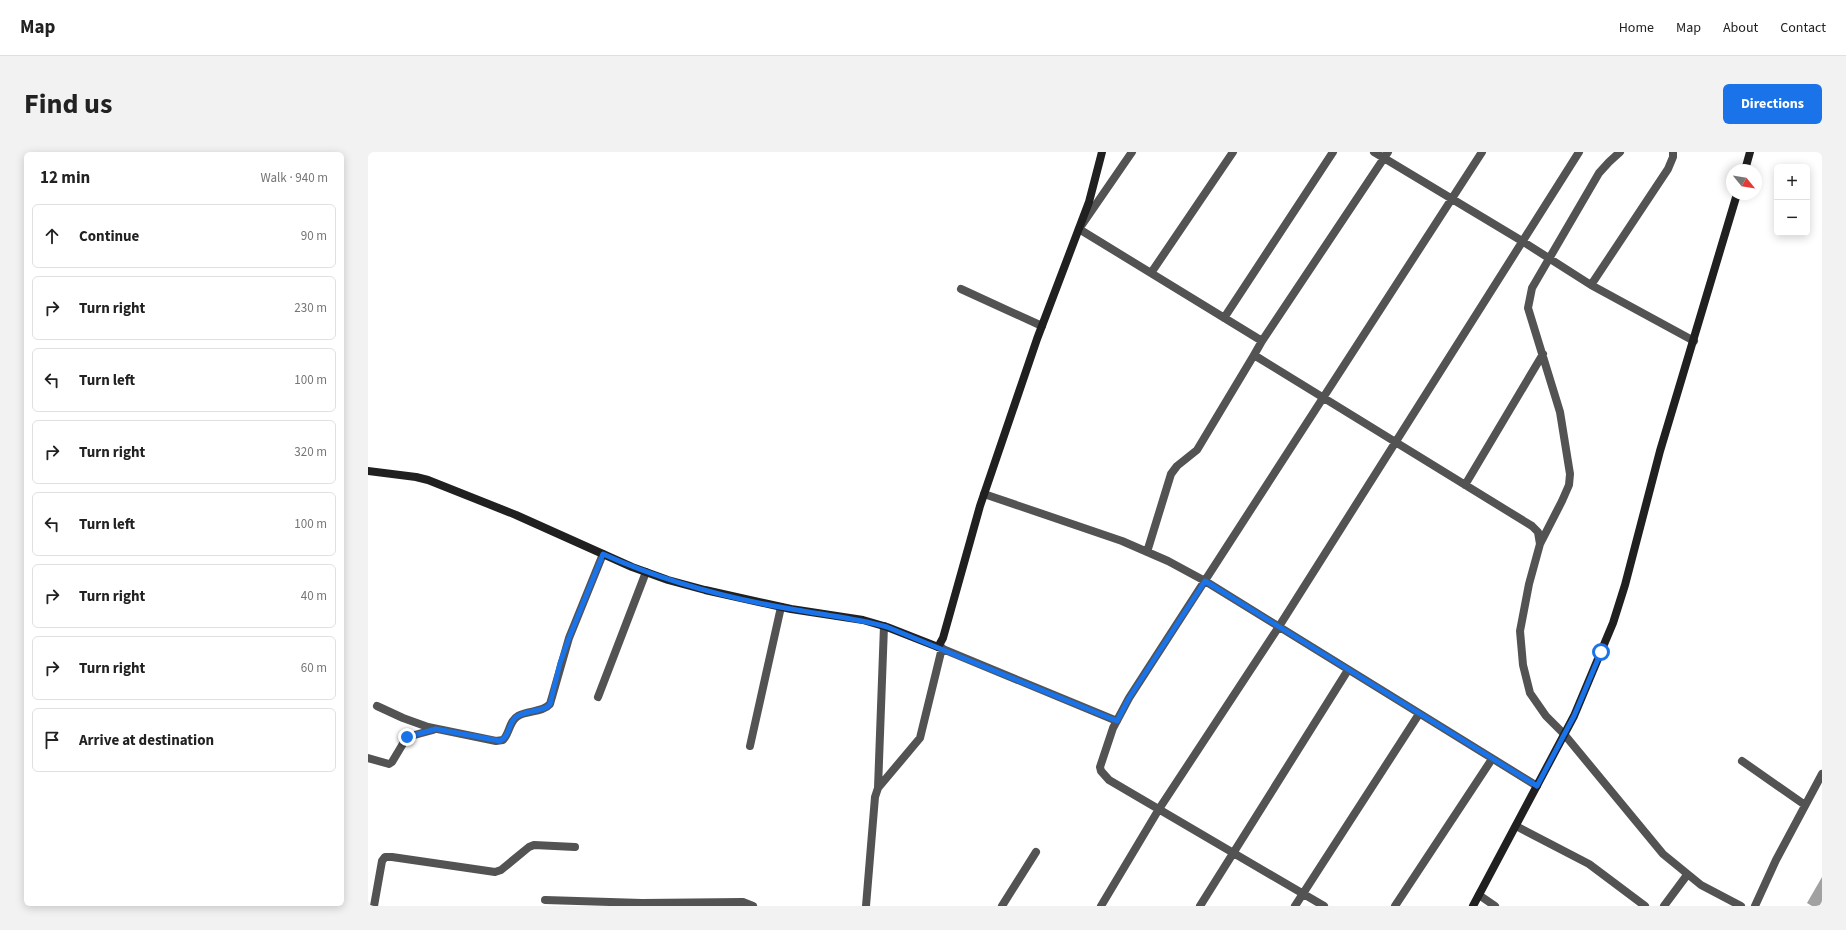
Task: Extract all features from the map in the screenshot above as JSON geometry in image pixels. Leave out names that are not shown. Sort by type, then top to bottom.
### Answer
[{"type":"street","points":[[878,788],[920,738],[940,647],[984,494],[1042,326],[1088,202],[1102,152]]},
{"type":"street","points":[[1078,229],[1132,152]]},
{"type":"street","points":[[1151,273],[1233,152]]},
{"type":"street","points":[[1224,318],[1333,152]]},
{"type":"street","points":[[1374,152],[1386,155],[1453,199],[1591,285],[1694,341]]},
{"type":"street","points":[[1324,906],[1109,780],[1101,771],[1100,766],[1117,721],[1129,698],[1482,152]]},
{"type":"street","points":[[1101,906],[1159,809],[1278,628],[1579,152]]},
{"type":"street","points":[[1620,152],[1599,174],[1548,258],[1532,288],[1529,298],[1528,308],[1560,412],[1570,474],[1568,485],[1562,501],[1540,544],[1529,584],[1520,631],[1523,664],[1530,693],[1546,716],[1564,734],[1663,854],[1701,885],[1741,906]]},
{"type":"street","points":[[1591,285],[1668,169],[1673,157],[1673,152]]},
{"type":"street","points":[[1746,164],[1750,152]]},
{"type":"street","points":[[1147,552],[1171,474],[1177,466],[1197,450],[1262,342],[1386,155]]},
{"type":"street","points":[[1473,906],[1564,734],[1587,687],[1616,615],[1660,451],[1735,200]]},
{"type":"street","points":[[1078,229],[1262,342]]},
{"type":"street","points":[[961,289],[1042,326]]},
{"type":"street","points":[[1465,485],[1543,354]]},
{"type":"street","points":[[1254,355],[1532,526],[1538,532],[1540,544]]},
{"type":"street","points":[[368,471],[428,480],[516,514],[646,572],[705,590],[781,608],[863,620],[884,626],[940,647],[1117,721]]},
{"type":"street","points":[[984,494],[1122,541],[1168,561],[1205,581],[1278,628],[1537,786]]},
{"type":"street","points":[[377,706],[403,718],[436,729],[500,741],[506,737],[512,722],[517,716],[544,709],[550,704],[560,663],[603,554]]},
{"type":"street","points":[[598,697],[646,572]]},
{"type":"street","points":[[750,746],[781,608]]},
{"type":"street","points":[[866,906],[873,806],[878,788],[884,626]]},
{"type":"street","points":[[1200,906],[1348,670]]},
{"type":"street","points":[[1294,906],[1419,714]]},
{"type":"street","points":[[368,758],[389,764],[392,762],[407,737],[436,729]]},
{"type":"street","points":[[1395,906],[1492,759]]},
{"type":"street","points":[[1742,761],[1805,804]]},
{"type":"street","points":[[1755,906],[1776,860],[1822,774]]},
{"type":"street","points":[[1516,826],[1590,864],[1645,906]]},
{"type":"street","points":[[374,906],[382,862],[385,857],[495,872],[501,870],[529,847],[575,848]]},
{"type":"street","points":[[1002,906],[1036,852]]},
{"type":"street","points":[[1664,906],[1688,875]]},
{"type":"street","points":[[1479,895],[1495,906]]},
{"type":"street","points":[[545,900],[653,904],[744,902],[753,906]]},
{"type":"shaded area","points":[[1822,877],[1822,906],[1812,906],[1807,903]]},
{"type":"route","points":[[407,737],[436,729],[500,741],[506,737],[512,722],[517,716],[547,707],[550,704],[560,663],[569,638],[603,554],[632,567],[668,580],[705,590],[791,610],[863,620],[887,627],[934,646],[938,646],[1117,721],[1129,698],[1205,581],[1278,628],[1537,786],[1574,716],[1601,652]]}]
